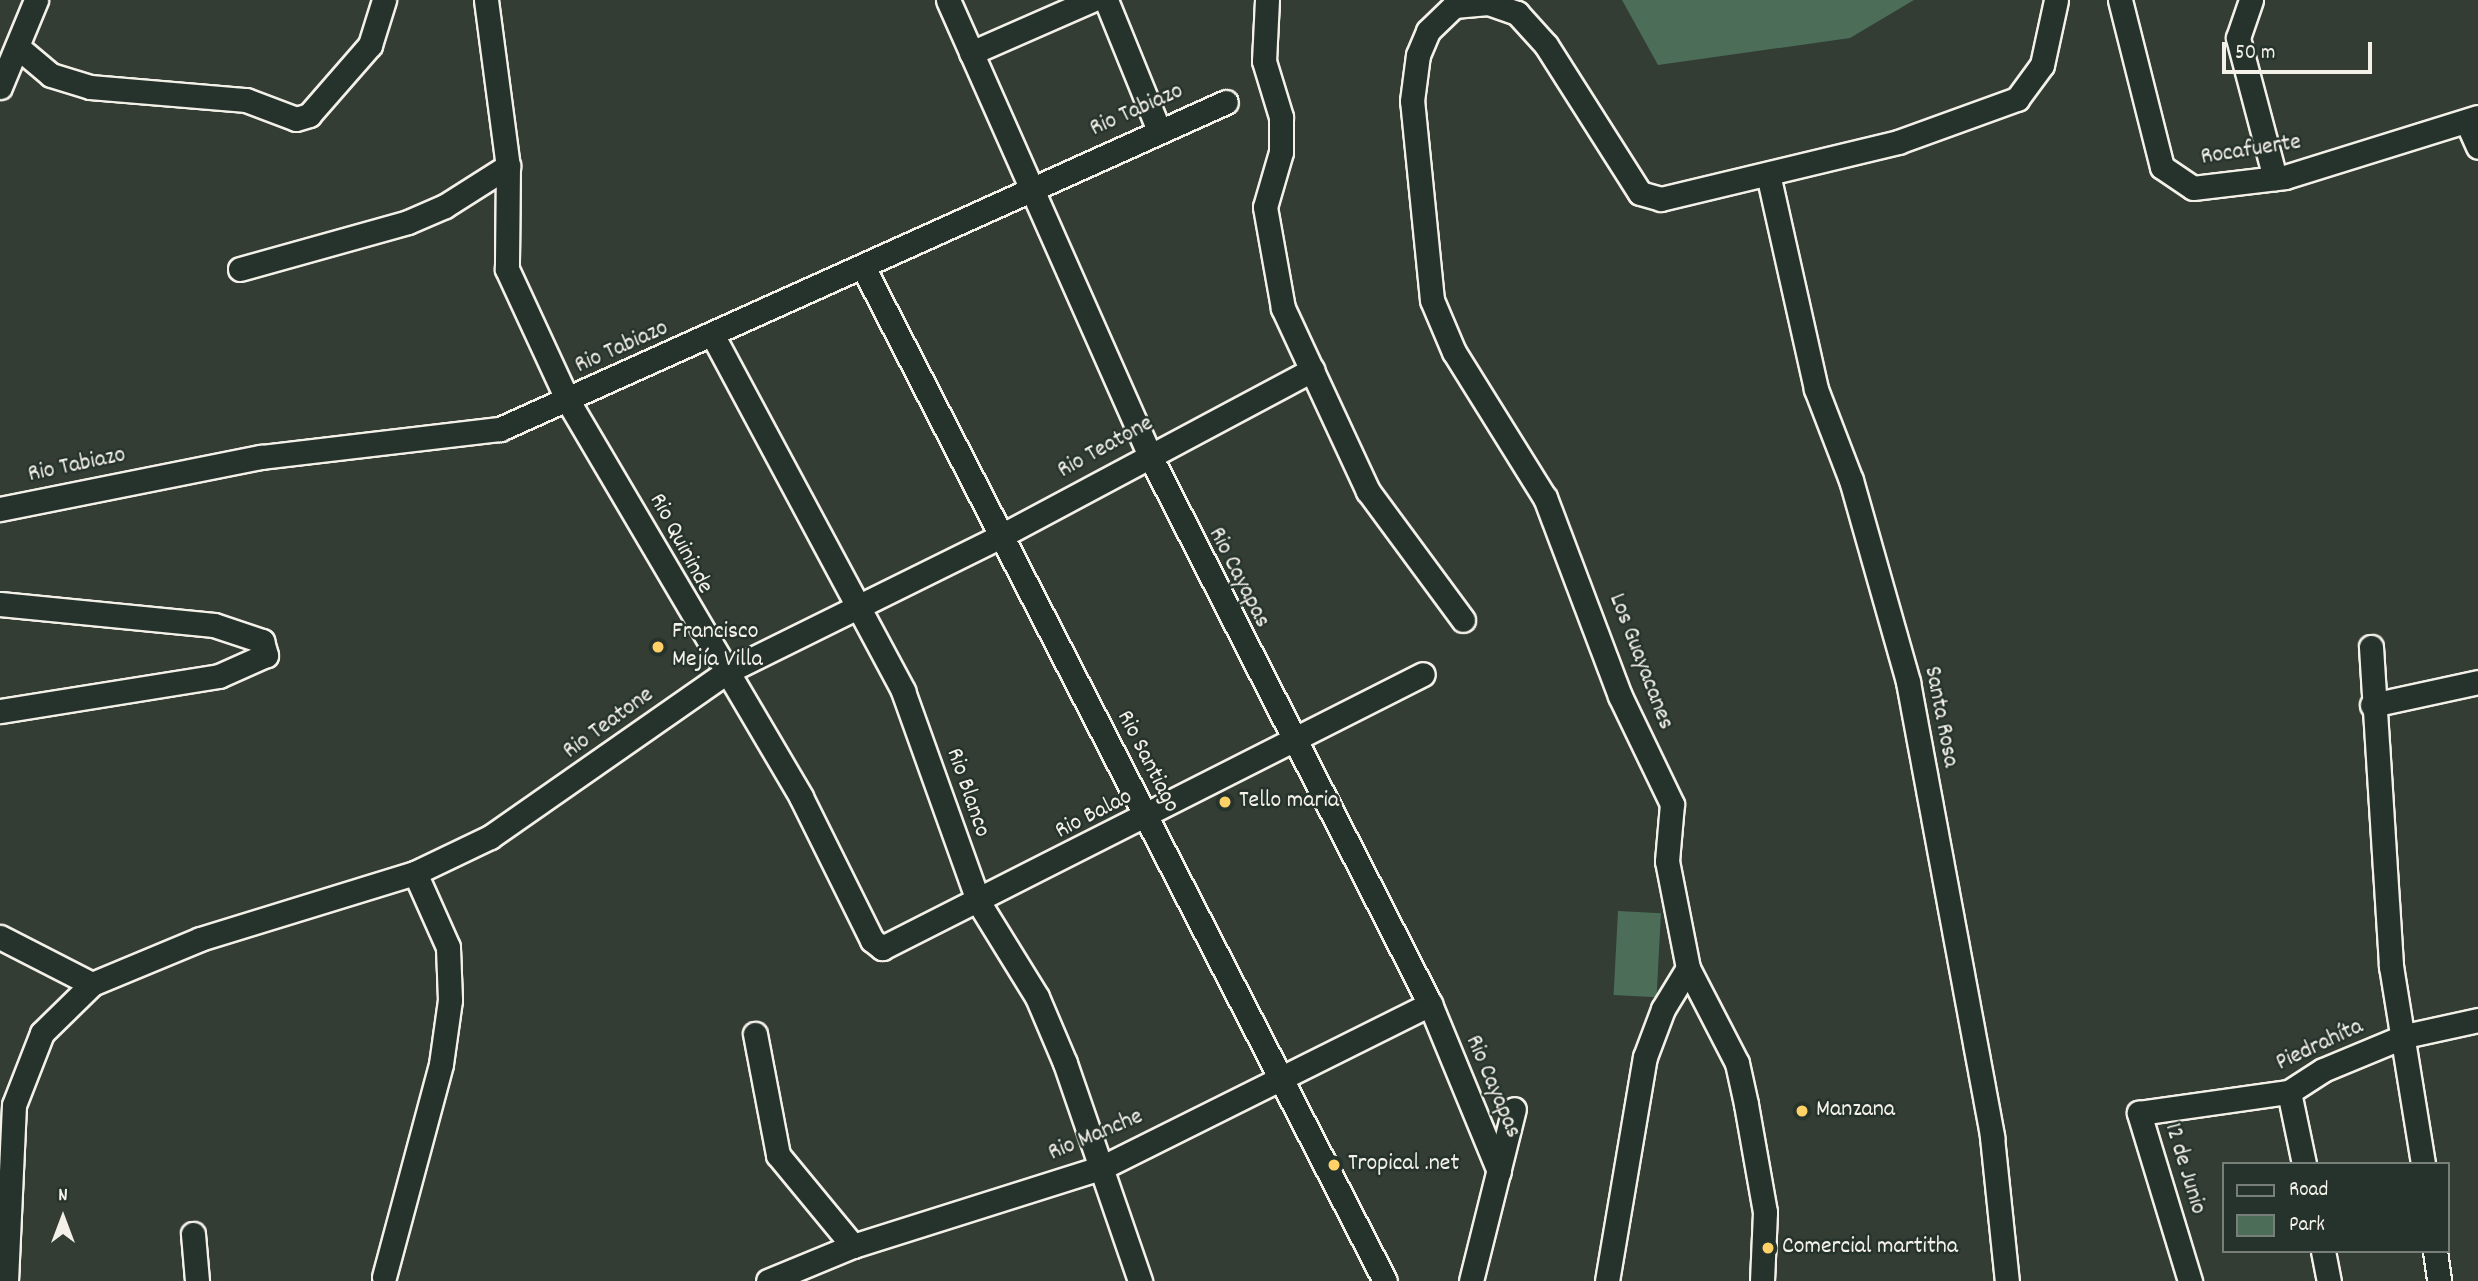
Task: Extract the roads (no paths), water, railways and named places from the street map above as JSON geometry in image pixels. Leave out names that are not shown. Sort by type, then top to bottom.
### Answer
[{"type":"street","points":[[0,88],[20,48],[36,0]]},
{"type":"street","points":[[20,48],[51,75],[90,87],[246,100],[296,119],[309,115],[370,44],[384,0]]},
{"type":"street","name":"Rio Quininde","points":[[486,0],[508,166],[507,270],[568,401],[689,616],[728,671],[872,940],[882,947],[900,943]]},
{"type":"street","name":"Rio Cayapas","points":[[948,0],[1149,454],[1430,1004],[1499,1171]]},
{"type":"street","points":[[971,52],[1092,0]]},
{"type":"street","points":[[1106,0],[1158,128]]},
{"type":"street","points":[[1268,0],[1264,61],[1281,117],[1281,152],[1265,207],[1283,307],[1368,491],[1463,620]]},
{"type":"street","name":"Los Guayacanes","points":[[1762,1281],[1765,1212],[1739,1073],[1688,968],[1667,861],[1672,804],[1620,696],[1545,498],[1454,352],[1432,300],[1415,80],[1428,31],[1454,6],[1504,6],[1546,45],[1640,193],[1661,199],[1898,142],[2017,99],[2042,65],[2056,0]]},
{"type":"street","name":"Rocafuerte","points":[[2120,0],[2162,167],[2193,188],[2275,178],[2473,119]]},
{"type":"street","points":[[2251,0],[2239,46],[2275,178]]},
{"type":"street","name":"Rio Tabiazo","points":[[0,509],[261,457],[470,436],[568,401],[863,267],[1158,128],[1226,102]]},
{"type":"street","points":[[2473,119],[2478,147]]},
{"type":"street","points":[[240,269],[408,222],[445,206],[508,166]]},
{"type":"street","name":"Santa Rosa","points":[[1768,174],[1816,389],[1851,480],[1908,682],[1992,1137],[2007,1281]]},
{"type":"street","name":"Rio Santiago","points":[[863,267],[1385,1281]]},
{"type":"street","name":"Rio Blanco","points":[[713,336],[861,605],[903,691],[979,903],[1037,997],[1140,1281]]},
{"type":"street","name":"Rio Teatone","points":[[5,1281],[14,1105],[42,1033],[92,984],[200,939],[415,873],[490,837],[728,671],[1001,536],[1199,426],[1312,370]]},
{"type":"street","points":[[0,604],[214,625],[262,641],[266,655],[219,676],[0,711]]},
{"type":"street","points":[[2371,647],[2372,705],[2391,966],[2405,1036],[2423,1162]]},
{"type":"street","name":"Rio Balao","points":[[900,943],[1423,674]]},
{"type":"street","points":[[2372,705],[2478,682]]},
{"type":"street","points":[[384,1277],[441,1065],[450,1000],[448,947],[415,873]]},
{"type":"street","points":[[0,937],[92,984]]},
{"type":"street","points":[[1607,1281],[1645,1057],[1663,1009],[1688,968]]},
{"type":"street","name":"Rio Manche","points":[[768,1281],[853,1246],[1101,1168],[1430,1004]]},
{"type":"street","name":"Piedrahíta","points":[[2139,1113],[2289,1092],[2323,1070],[2405,1036],[2478,1020]]},
{"type":"street","points":[[755,1034],[778,1155],[853,1246]]},
{"type":"street","points":[[2289,1092],[2304,1162]]},
{"type":"street","points":[[1471,1281],[1514,1109]]},
{"type":"street","name":"12 de Junio","points":[[2139,1113],[2190,1281]]},
{"type":"street","points":[[193,1234],[197,1281]]},
{"type":"street","points":[[2323,1253],[2329,1281]]},
{"type":"street","points":[[2435,1253],[2440,1281]]},
{"type":"place","name":"Francisco Mejía Villa","points":[[658,647]]},
{"type":"place","name":"Tello maria","points":[[1225,802]]},
{"type":"place","name":"Manzana","points":[[1802,1111]]},
{"type":"place","name":"Tropical .net","points":[[1334,1165]]},
{"type":"place","name":"Comercial martitha","points":[[1768,1248]]}]
